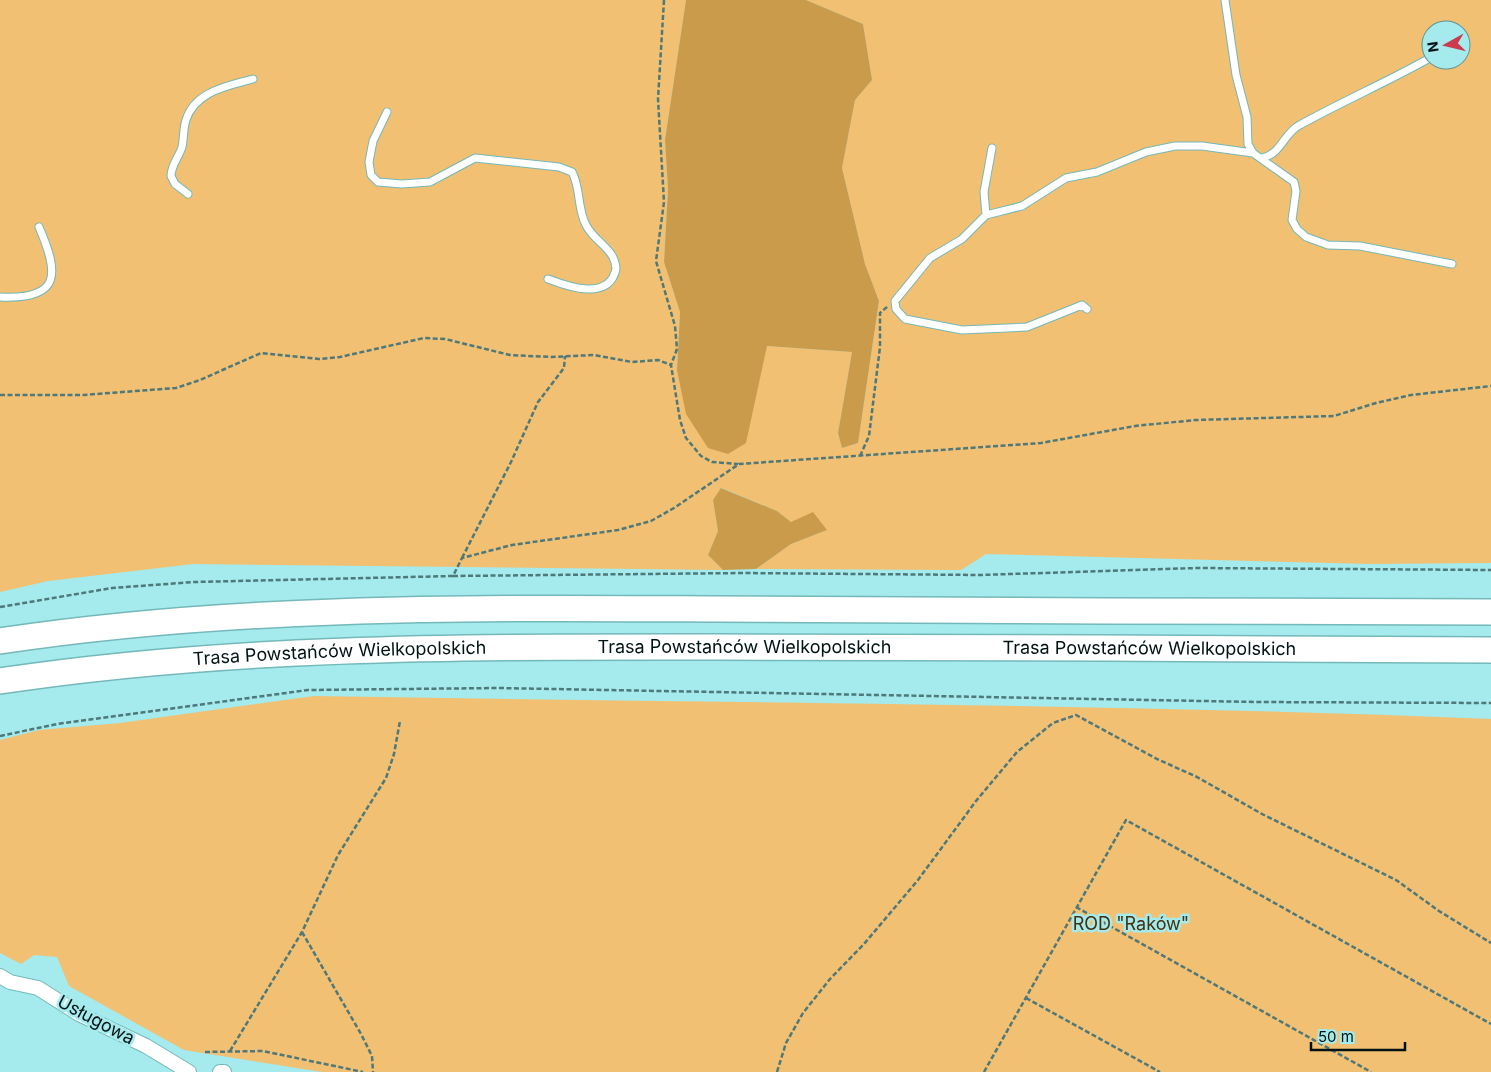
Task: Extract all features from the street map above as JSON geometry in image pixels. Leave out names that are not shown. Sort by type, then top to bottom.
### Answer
[{"type":"highway","name":"Trasa Powstańców Wielkopolskich","points":[[0,641],[126,625],[316,611],[548,608],[1491,612]]},
{"type":"highway","name":"Trasa Powstańców Wielkopolskich","points":[[0,681],[74,670],[177,660],[328,650],[528,647],[1491,650]]},
{"type":"street","name":"Usługowa","points":[[0,976],[10,982],[38,988],[80,1014],[146,1046],[190,1072]]},
{"type":"lane","points":[[1225,0],[1236,75],[1248,117],[1248,144],[1253,153]]},
{"type":"lane","points":[[1262,158],[1276,152],[1294,129],[1355,95],[1402,75],[1421,63]]},
{"type":"lane","points":[[188,194],[175,184],[171,176],[182,148],[185,125],[190,111],[200,99],[214,91],[253,79]]},
{"type":"lane","points":[[387,112],[373,140],[369,162],[371,175],[378,182],[402,184],[430,182],[474,158],[559,167],[572,172],[586,225],[610,250],[614,257],[616,269],[609,282],[594,290],[566,286],[548,279]]},
{"type":"lane","points":[[1087,309],[1082,305],[1035,324],[1019,328],[997,327],[962,330],[905,319],[899,314],[895,306],[896,296],[916,278],[930,258],[962,239],[986,215],[1027,204],[1066,178],[1097,172],[1134,156],[1158,149],[1194,146],[1253,153],[1294,182],[1296,191],[1292,220],[1297,229],[1306,237],[1328,245],[1360,246],[1452,264]]},
{"type":"lane","points":[[986,215],[984,192],[992,148]]},
{"type":"lane","points":[[0,297],[31,295],[43,291],[50,281],[53,264],[39,227]]},
{"type":"path","points":[[664,0],[658,99],[664,202],[656,260],[675,326],[677,349],[671,365],[680,420],[686,438],[702,456],[712,462],[739,464],[1041,443],[1135,426],[1187,421],[1334,416],[1376,402],[1411,395],[1491,386]]},
{"type":"path","points":[[860,456],[869,436],[880,347],[880,313],[885,307],[895,306]]},
{"type":"path","points":[[0,395],[84,395],[176,388],[200,380],[261,353],[319,359],[340,357],[424,338],[445,340],[510,355],[594,355],[632,362],[658,360],[671,365]]},
{"type":"path","points":[[453,576],[511,462],[538,402],[564,368],[565,356]]},
{"type":"path","points":[[462,558],[512,545],[569,539],[618,530],[651,521],[674,508],[739,464]]},
{"type":"path","points":[[0,607],[112,588],[194,582],[453,576],[743,573],[980,575],[1197,568],[1491,570]]},
{"type":"path","points":[[0,736],[57,724],[308,690],[498,688],[1257,702],[1491,703]]},
{"type":"path","points":[[777,1072],[786,1043],[803,1013],[830,979],[864,944],[918,880],[976,801],[1017,752],[1053,723],[1076,715],[1157,759],[1197,777],[1262,814],[1396,880],[1439,911],[1491,943]]},
{"type":"path","points":[[230,1051],[302,932],[338,855],[386,778],[394,754],[400,721]]},
{"type":"path","points":[[984,1072],[1126,820],[1491,1024]]},
{"type":"path","points":[[1076,907],[1372,1072]]},
{"type":"path","points":[[302,932],[361,1034],[372,1056],[373,1072]]},
{"type":"path","points":[[1026,998],[1160,1072]]},
{"type":"path","points":[[205,1052],[263,1051],[363,1072]]},
{"type":"green space","points":[[0,0],[686,0],[665,140],[668,189],[664,262],[680,312],[677,370],[760,373],[767,346],[852,352],[838,433],[842,448],[858,443],[879,301],[865,264],[842,168],[855,100],[872,80],[863,24],[806,0],[1491,0],[1491,563],[1370,564],[986,554],[961,570],[756,569],[791,544],[827,530],[791,522],[777,511],[722,488],[713,500],[718,531],[708,555],[723,570],[193,564],[48,581],[0,592]]},
{"type":"green space","name":"ROD \"Raków\"","points":[[314,696],[1050,707],[1491,719],[1491,1072],[322,1072],[184,1050],[69,986],[57,957],[34,955],[21,964],[0,953],[0,740],[39,730],[120,723]]},
{"type":"shaded area","points":[[686,0],[806,0],[863,24],[872,80],[855,100],[842,168],[865,264],[879,301],[858,443],[842,448],[838,433],[852,352],[767,346],[746,443],[728,454],[708,448],[686,414],[677,370],[680,312],[664,262],[668,189],[665,140]]},
{"type":"shaded area","points":[[721,488],[777,511],[791,522],[813,512],[827,530],[791,544],[756,569],[723,570],[708,555],[718,531],[713,500]]}]
